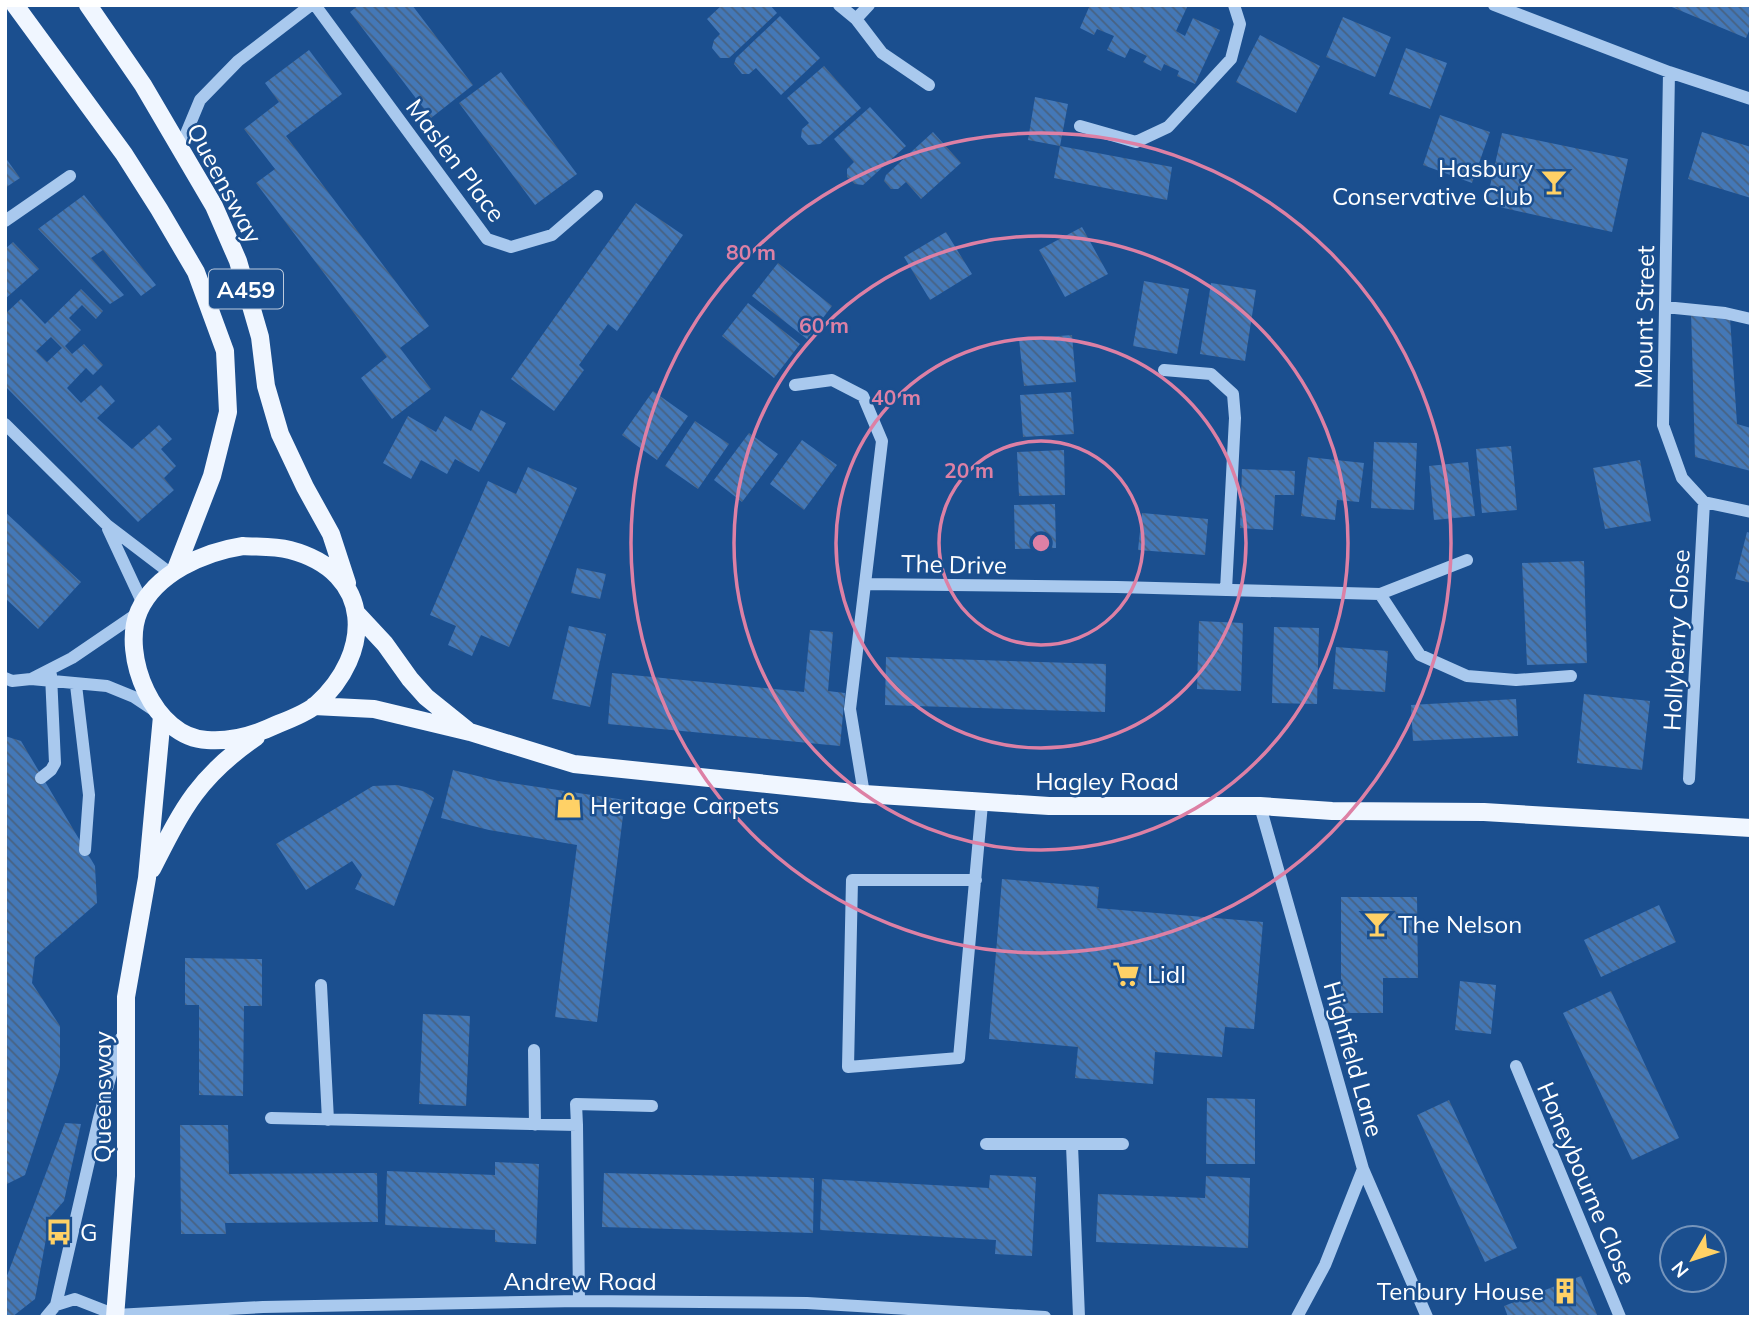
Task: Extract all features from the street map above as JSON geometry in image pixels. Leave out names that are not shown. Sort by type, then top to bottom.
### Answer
[{"type":"main road","name":"A459","points":[[15,5],[124,154],[159,209],[196,272],[225,351],[228,412],[212,476],[173,571]]},
{"type":"main road","name":"Queensway","points":[[88,5],[143,85],[214,206],[238,261],[260,337],[266,386],[280,434],[331,534],[351,597]]},
{"type":"main road","points":[[275,547],[312,558],[335,574],[351,597],[358,615],[351,659],[335,684],[314,706],[264,731],[228,740],[204,740],[182,733],[160,714],[148,697],[141,678],[134,631],[141,609],[173,571],[226,549],[275,547]]},
{"type":"main road","name":"Hagley Road","points":[[358,615],[385,644],[426,697],[470,732]]},
{"type":"main road","name":"Hagley Road","points":[[314,706],[374,709],[470,732],[574,764],[864,794],[982,804],[1049,806],[1260,806],[1332,811],[1484,812],[1751,828]]},
{"type":"main road","name":"Queensway","points":[[116,1316],[126,1176],[127,997],[147,878],[160,714]]},
{"type":"main road","name":"Queensway","points":[[147,878],[176,821],[195,791],[228,756],[264,731]]},
{"type":"street","points":[[180,148],[200,100],[238,61],[313,5]]},
{"type":"street","name":"Maslen Place","points":[[313,5],[486,239],[510,247],[552,235],[597,196]]},
{"type":"street","points":[[838,5],[856,19],[882,53],[929,85]]},
{"type":"street","points":[[856,19],[869,5]]},
{"type":"street","points":[[1080,126],[1136,142],[1168,127],[1231,59],[1240,23],[1234,5]]},
{"type":"street","points":[[1494,5],[1668,72],[1751,99]]},
{"type":"street","name":"Mount Street","points":[[1668,72],[1663,425],[1682,478],[1704,502]]},
{"type":"street","points":[[5,221],[70,176]]},
{"type":"street","points":[[1665,307],[1725,313],[1751,319]]},
{"type":"street","points":[[1164,370],[1211,374],[1233,394],[1235,418],[1226,590]]},
{"type":"street","points":[[795,385],[832,380],[863,396],[881,441],[865,584]]},
{"type":"street","points":[[5,424],[107,526],[173,571]]},
{"type":"street","points":[[1704,502],[1751,512]]},
{"type":"street","name":"Hollyberry Close","points":[[1689,779],[1704,502]]},
{"type":"street","points":[[31,679],[72,658],[141,609],[107,526]]},
{"type":"street","name":"The Drive","points":[[864,794],[850,709],[865,584],[1380,594],[1467,559]]},
{"type":"street","points":[[1380,594],[1420,655],[1467,676],[1516,680],[1571,676]]},
{"type":"street","points":[[41,778],[55,763],[49,681],[52,668]]},
{"type":"street","points":[[5,678],[12,681],[31,679],[76,685],[92,683],[134,697],[160,714]]},
{"type":"street","points":[[76,685],[89,795],[85,850]]},
{"type":"street","points":[[976,880],[852,880],[848,1067],[959,1058],[976,880],[982,804]]},
{"type":"street","name":"Highfield Lane","points":[[1260,806],[1363,1169],[1325,1265],[1297,1317]]},
{"type":"street","points":[[321,985],[328,1120]]},
{"type":"street","points":[[46,1317],[56,1305],[99,1118],[126,1019]]},
{"type":"street","points":[[534,1050],[535,1125]]},
{"type":"street","name":"Honeybourne Close","points":[[1516,1066],[1620,1317]]},
{"type":"street","points":[[579,1301],[576,1104],[652,1106]]},
{"type":"street","points":[[271,1118],[577,1125]]},
{"type":"street","points":[[986,1144],[1123,1144]]},
{"type":"street","points":[[1072,1145],[1079,1317]]},
{"type":"street","points":[[1363,1169],[1427,1317]]},
{"type":"street","points":[[56,1305],[75,1298],[116,1316]]},
{"type":"street","name":"Andrew Road","points":[[116,1316],[579,1301],[807,1303],[886,1312],[1045,1317]]},
{"type":"building","points":[[359,5],[412,5],[473,85],[431,118],[350,12]]},
{"type":"building","points":[[722,5],[770,5],[777,13],[729,58],[720,58],[712,48],[714,40],[720,34],[707,19]]},
{"type":"building","points":[[1090,5],[1188,5],[1176,31],[1185,36],[1193,18],[1220,30],[1195,84],[1177,76],[1179,71],[1164,64],[1161,71],[1143,62],[1147,56],[1130,48],[1125,58],[1107,50],[1114,36],[1097,29],[1094,35],[1080,28]]},
{"type":"building","points":[[1667,5],[1751,5],[1751,32],[1749,31],[1746,38]]},
{"type":"building","points":[[780,16],[820,58],[781,95],[756,68],[749,74],[742,74],[734,64],[736,58]]},
{"type":"building","points":[[1343,17],[1391,37],[1375,77],[1326,57]]},
{"type":"building","points":[[1260,35],[1320,66],[1296,113],[1236,82]]},
{"type":"building","points":[[1406,48],[1447,63],[1430,109],[1389,94]]},
{"type":"building","points":[[309,50],[342,94],[286,136],[429,326],[400,348],[431,389],[392,419],[361,378],[387,357],[256,183],[275,169],[244,129],[279,102],[265,83]]},
{"type":"building","points":[[824,66],[861,108],[820,144],[808,145],[801,137],[802,129],[809,123],[787,98]]},
{"type":"building","points":[[501,72],[577,174],[535,205],[459,103]]},
{"type":"building","points":[[1035,97],[1068,104],[1060,146],[1028,140]]},
{"type":"building","points":[[870,107],[906,146],[863,185],[855,184],[847,177],[847,169],[854,162],[834,139]]},
{"type":"building","points":[[1440,115],[1490,132],[1472,183],[1423,165]]},
{"type":"building","points":[[933,132],[961,163],[921,199],[906,182],[898,189],[891,189],[884,181],[886,175]]},
{"type":"building","points":[[1702,132],[1751,147],[1751,198],[1688,179]]},
{"type":"building","points":[[1502,133],[1628,159],[1612,232],[1486,204]]},
{"type":"building","points":[[1060,146],[1172,167],[1167,200],[1054,178]]},
{"type":"building","points":[[5,157],[20,178],[5,188]]},
{"type":"building","points":[[84,195],[156,285],[141,296],[103,250],[91,258],[124,295],[110,304],[38,229]]},
{"type":"building","points":[[636,203],[683,235],[617,331],[608,324],[579,365],[584,370],[554,411],[511,379]]},
{"type":"building","points":[[1082,227],[1108,274],[1065,297],[1039,250]]},
{"type":"building","points":[[946,232],[972,274],[930,300],[904,257]]},
{"type":"building","points":[[13,242],[39,269],[5,299],[5,249]]},
{"type":"building","points":[[778,263],[832,306],[807,339],[752,296]]},
{"type":"building","points":[[1144,281],[1189,289],[1177,354],[1133,346]]},
{"type":"building","points":[[1211,283],[1256,290],[1245,361],[1200,354]]},
{"type":"building","points":[[81,289],[103,311],[96,319],[82,305],[69,318],[81,330],[65,346],[72,354],[84,344],[103,365],[93,375],[86,368],[67,388],[81,403],[101,385],[115,401],[97,418],[132,449],[159,425],[172,439],[161,449],[176,466],[164,478],[174,490],[138,522],[5,386],[5,314],[21,299],[45,324]],"holes":[[[51,337],[62,348],[47,362],[36,351]]]},
{"type":"building","points":[[748,303],[800,344],[774,378],[722,336]]},
{"type":"building","points":[[1691,312],[1730,317],[1737,424],[1751,428],[1751,471],[1695,457]]},
{"type":"building","points":[[1072,335],[1076,382],[1024,386],[1019,339]]},
{"type":"building","points":[[653,391],[688,416],[657,460],[622,435]]},
{"type":"building","points":[[1071,392],[1074,434],[1023,437],[1020,395]]},
{"type":"building","points":[[481,410],[506,423],[479,472],[455,459],[447,474],[421,460],[411,479],[383,463],[408,416],[436,432],[445,416],[471,431]]},
{"type":"building","points":[[695,421],[729,444],[698,489],[665,466]]},
{"type":"building","points":[[749,433],[778,454],[742,502],[714,480]]},
{"type":"building","points":[[802,440],[837,465],[804,510],[770,484]]},
{"type":"building","points":[[1374,442],[1417,443],[1414,510],[1371,508]]},
{"type":"building","points":[[1511,446],[1517,510],[1482,513],[1476,449]]},
{"type":"building","points":[[1064,450],[1065,495],[1019,496],[1017,452]]},
{"type":"building","points":[[1308,457],[1364,463],[1359,502],[1337,500],[1335,520],[1301,516]]},
{"type":"building","points":[[1640,460],[1651,521],[1605,529],[1593,468]]},
{"type":"building","points":[[1468,462],[1475,516],[1434,520],[1429,466]]},
{"type":"building","points":[[528,467],[577,488],[509,647],[481,635],[472,656],[448,645],[456,626],[430,615],[488,481],[516,494]]},
{"type":"building","points":[[1242,469],[1295,471],[1294,495],[1275,495],[1273,530],[1240,528]]},
{"type":"building","points":[[1055,504],[1056,548],[1015,549],[1014,505]]},
{"type":"building","points":[[5,512],[81,582],[38,629],[5,598]]},
{"type":"building","points":[[1142,513],[1208,519],[1205,555],[1138,550]]},
{"type":"building","points":[[1747,532],[1751,533],[1751,583],[1735,579]]},
{"type":"building","points":[[1584,561],[1587,663],[1527,665],[1522,563]]},
{"type":"building","points":[[577,568],[606,574],[600,599],[571,593]]},
{"type":"building","points":[[1199,621],[1243,623],[1241,691],[1197,689]]},
{"type":"building","points":[[569,626],[606,634],[590,707],[552,699]]},
{"type":"building","points":[[1274,627],[1319,628],[1317,704],[1272,703]]},
{"type":"building","points":[[810,630],[833,632],[828,691],[845,693],[840,746],[608,724],[612,673],[804,692]]},
{"type":"building","points":[[1336,647],[1388,651],[1385,692],[1333,689]]},
{"type":"building","points":[[886,657],[1106,664],[1105,712],[885,705]]},
{"type":"building","points":[[1584,694],[1650,701],[1642,770],[1577,763]]},
{"type":"building","points":[[1516,699],[1518,736],[1413,741],[1411,705]]},
{"type":"building","points":[[5,736],[21,741],[95,866],[97,903],[35,957],[32,983],[60,1026],[60,1068],[25,1175],[5,1185]]},
{"type":"building","points":[[453,770],[498,781],[625,800],[597,1022],[555,1017],[577,845],[489,830],[441,818]]},
{"type":"building","points":[[397,785],[423,791],[434,798],[394,906],[355,889],[362,875],[352,861],[306,890],[276,844],[373,786]]},
{"type":"building","name":"Lidl","points":[[1002,879],[1099,887],[1097,908],[1263,922],[1254,1029],[1225,1027],[1222,1057],[1155,1052],[1153,1084],[1075,1078],[1078,1047],[989,1039]]},
{"type":"building","points":[[1341,897],[1417,897],[1418,978],[1383,978],[1383,1013],[1341,1013]]},
{"type":"building","points":[[1659,905],[1676,942],[1601,977],[1584,940]]},
{"type":"building","points":[[185,958],[262,959],[262,1006],[244,1006],[243,1096],[199,1095],[199,1005],[185,1005]]},
{"type":"building","points":[[1460,981],[1496,985],[1491,1034],[1455,1030]]},
{"type":"building","points":[[1611,991],[1679,1138],[1632,1160],[1563,1013]]},
{"type":"building","points":[[423,1014],[470,1016],[466,1106],[419,1104]]},
{"type":"building","points":[[1207,1098],[1255,1099],[1255,1164],[1206,1164]]},
{"type":"building","points":[[1449,1100],[1517,1248],[1485,1262],[1417,1115]]},
{"type":"building","points":[[65,1123],[81,1124],[64,1201],[50,1217],[35,1299],[12,1317],[5,1317],[5,1281]]},
{"type":"building","points":[[180,1125],[228,1125],[229,1174],[377,1173],[378,1222],[225,1223],[226,1234],[181,1234]]},
{"type":"building","points":[[495,1162],[539,1164],[536,1244],[495,1242],[495,1230],[385,1225],[387,1171],[495,1175]]},
{"type":"building","points":[[604,1173],[814,1178],[813,1233],[602,1227]]},
{"type":"building","points":[[990,1175],[1036,1177],[1032,1256],[995,1254],[996,1240],[820,1230],[822,1179],[989,1188]]},
{"type":"building","points":[[1206,1176],[1250,1178],[1248,1248],[1096,1242],[1098,1194],[1205,1198]]},
{"type":"building","name":"Tenbury House","points":[[1581,1276],[1598,1317],[1508,1317],[1504,1306]]},
{"type":"place","name":"Hasbury Conservative Club","points":[[1554,182]]},
{"type":"place","name":"Heritage Carpets","points":[[569,805]]},
{"type":"place","name":"The Nelson","points":[[1377,924]]},
{"type":"place","name":"Lidl","points":[[1126,974]]},
{"type":"place","name":"G","points":[[59,1232]]},
{"type":"place","name":"Tenbury House","points":[[1565,1291]]}]
